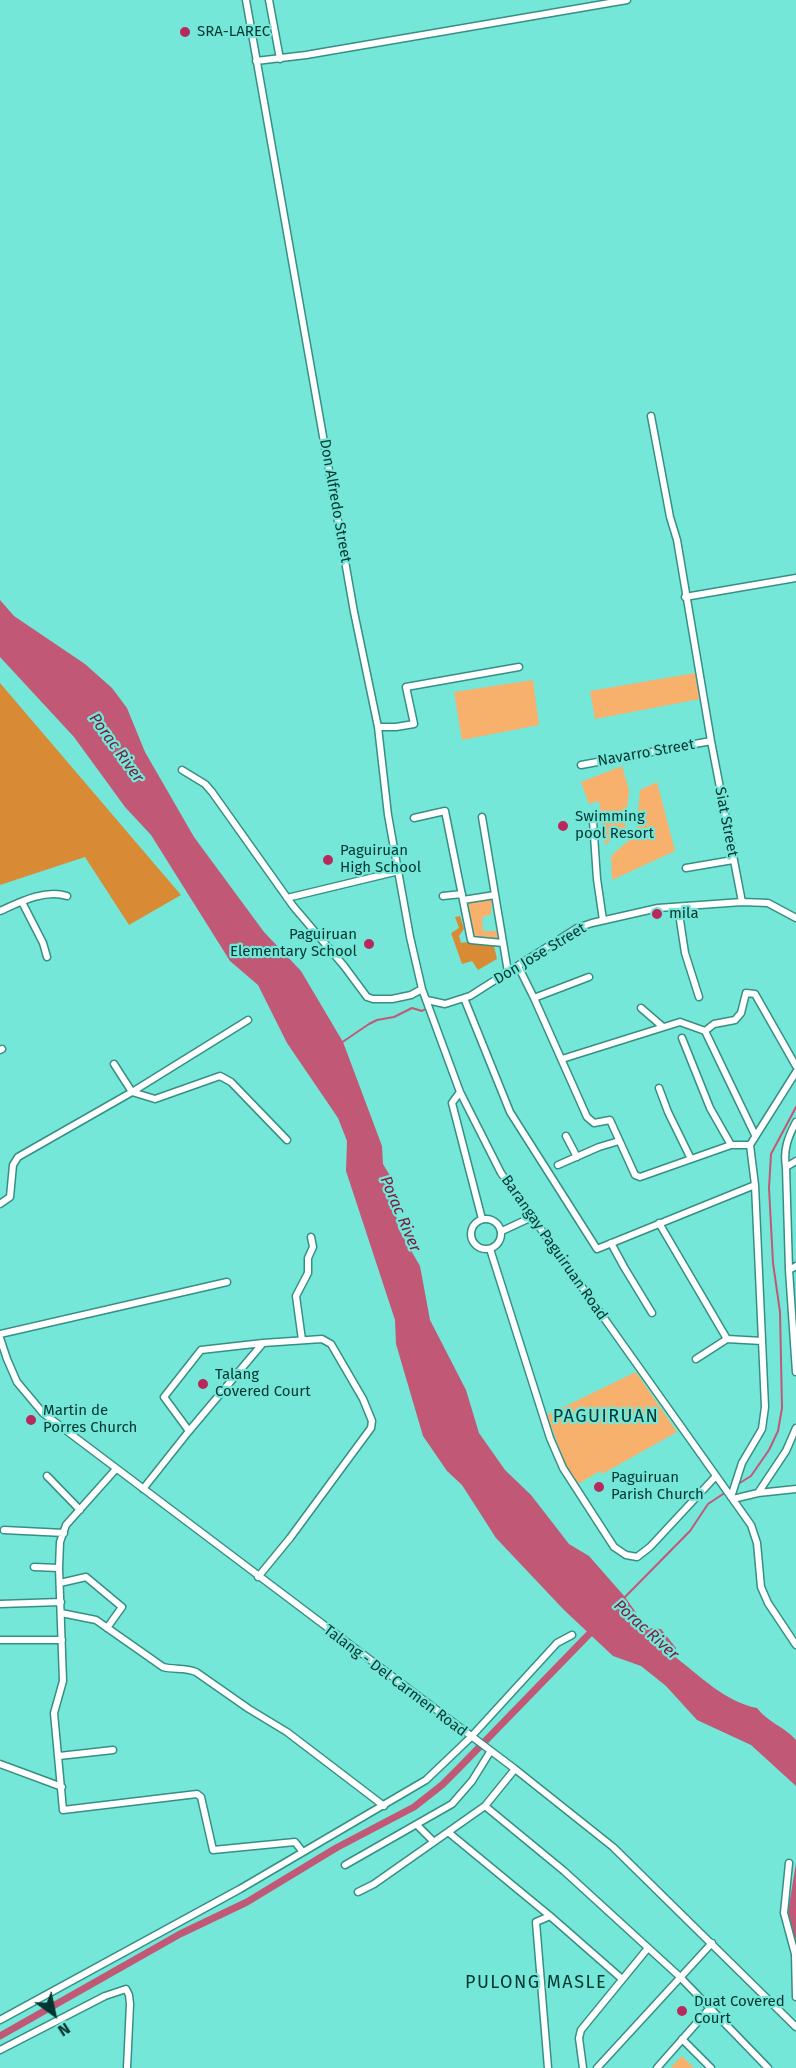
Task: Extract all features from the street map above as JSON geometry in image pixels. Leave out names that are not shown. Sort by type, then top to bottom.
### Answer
[{"type":"street","name":"Don Alfredo Street","points":[[246,0],[354,612],[378,727],[388,815],[422,988],[427,1000]]},
{"type":"street","points":[[269,0],[280,59]]},
{"type":"street","points":[[256,61],[280,59],[627,0]]},
{"type":"street","name":"Siat Street","points":[[651,416],[670,517],[677,540],[685,597],[742,902]]},
{"type":"street","points":[[685,597],[796,578]]},
{"type":"street","points":[[378,727],[414,724],[406,687],[519,667]]},
{"type":"street","name":"Navarro Street","points":[[581,765],[711,741]]},
{"type":"street","points":[[182,770],[205,784],[212,792],[287,898],[344,966],[366,997],[392,999],[411,995],[422,988]]},
{"type":"street","points":[[414,818],[445,811],[471,940],[503,943]]},
{"type":"street","points":[[482,817],[508,972]]},
{"type":"street","points":[[593,821],[597,879],[603,920]]},
{"type":"street","points":[[686,868],[733,860]]},
{"type":"street","points":[[287,898],[399,871]]},
{"type":"street","points":[[0,911],[40,896],[57,893],[67,896]]},
{"type":"street","points":[[443,896],[495,895]]},
{"type":"street","points":[[22,902],[43,943],[47,957]]},
{"type":"street","name":"Don Jose Street","points":[[427,1000],[445,1004],[470,996],[577,928],[603,920],[658,908],[742,902],[768,903],[796,918]]},
{"type":"street","points":[[678,907],[685,953],[699,997]]},
{"type":"street","points":[[518,966],[587,1117],[594,1123],[609,1119],[632,1171],[640,1177],[731,1145],[750,1145]]},
{"type":"street","points":[[534,998],[589,977]]},
{"type":"street","points":[[705,1031],[714,1024],[735,1020],[741,1013],[746,993],[755,994],[796,1066]]},
{"type":"street","points":[[464,998],[510,1112],[597,1249],[755,1185]]},
{"type":"street","name":"Barangay Paguiruan Road","points":[[427,1000],[460,1092],[501,1173],[752,1525],[757,1543],[761,1587],[768,1603],[796,1645]]},
{"type":"street","points":[[641,1008],[663,1027]]},
{"type":"street","points":[[0,1204],[10,1197],[13,1165],[18,1157],[132,1092],[248,1020]]},
{"type":"street","points":[[561,1059],[680,1022],[705,1031],[756,1135]]},
{"type":"street","points":[[682,1038],[710,1108],[731,1145]]},
{"type":"street","points":[[114,1064],[132,1092],[155,1099],[220,1076],[231,1082],[287,1140]]},
{"type":"street","points":[[796,1072],[750,1145],[755,1185],[765,1407],[762,1429],[742,1463],[732,1495],[796,1489]]},
{"type":"street","points":[[659,1088],[691,1159]]},
{"type":"street","points":[[460,1092],[452,1103],[482,1219]]},
{"type":"street","points":[[796,1122],[789,1134],[783,1153],[786,1167],[789,1270],[796,1372]]},
{"type":"street","points":[[566,1136],[577,1157]]},
{"type":"street","points":[[558,1165],[619,1141]]},
{"type":"street","points":[[786,1167],[796,1161]]},
{"type":"street","points":[[502,1231],[532,1217]]},
{"type":"street","points":[[482,1219],[495,1221],[502,1231],[500,1242],[490,1249],[478,1247],[471,1238],[473,1226],[482,1219]]},
{"type":"street","points":[[659,1222],[727,1339]]},
{"type":"street","points":[[302,1340],[296,1296],[308,1273],[308,1258],[313,1246],[311,1237]]},
{"type":"street","points":[[611,1243],[652,1313]]},
{"type":"street","points":[[490,1249],[550,1438],[563,1468],[614,1547],[627,1555],[637,1557],[650,1547],[716,1476]]},
{"type":"street","points":[[789,1270],[796,1266]]},
{"type":"street","points":[[0,1336],[84,1314],[175,1296],[227,1282]]},
{"type":"street","name":"Talang - Del Carmen Road","points":[[0,1336],[17,1382],[43,1413],[514,1769],[613,1847],[794,2022]]},
{"type":"street","points":[[189,1431],[164,1397],[201,1350],[322,1339],[331,1344],[363,1399],[372,1421],[371,1428],[290,1538],[258,1577]]},
{"type":"street","points":[[696,1359],[727,1339],[762,1341]]},
{"type":"street","points":[[143,1489],[263,1343]]},
{"type":"street","points":[[758,1493],[786,1451],[796,1428]]},
{"type":"street","points":[[116,1469],[66,1525],[60,1542],[63,1681],[54,1713],[63,1810],[197,1794],[201,1797],[213,1850],[295,1842],[302,1851]]},
{"type":"street","points":[[47,1476],[80,1510]]},
{"type":"street","points":[[4,1530],[64,1533]]},
{"type":"street","points":[[34,1567],[59,1568]]},
{"type":"street","points":[[60,1583],[86,1577],[122,1607],[107,1628]]},
{"type":"street","points":[[0,1604],[61,1602]]},
{"type":"street","points":[[61,1613],[96,1620],[163,1666],[173,1669],[188,1668],[196,1672],[287,1732],[384,1806]]},
{"type":"street","points":[[0,2020],[240,1889],[426,1780],[472,1739],[557,1643],[572,1635]]},
{"type":"street","points":[[0,1640],[62,1640]]},
{"type":"street","points":[[59,1756],[113,1750]]},
{"type":"street","points":[[345,1865],[417,1825],[456,1800],[472,1780],[487,1750]]},
{"type":"street","points":[[0,1764],[62,1786]]},
{"type":"street","points":[[358,1892],[374,1884],[485,1806],[514,1769]]},
{"type":"street","points":[[485,1806],[564,1871],[679,1976],[768,2068]]},
{"type":"street","points":[[417,1825],[434,1842]]},
{"type":"street","points":[[447,1832],[550,1916],[622,1979]]},
{"type":"street","points":[[789,1863],[784,1913],[795,1954],[796,1997]]},
{"type":"street","points":[[548,2068],[536,1922],[550,1916]]},
{"type":"street","points":[[597,2068],[679,1976],[712,1943]]},
{"type":"street","points":[[583,2068],[579,2038],[581,2030],[648,1948]]},
{"type":"street","points":[[0,2050],[105,1996],[126,1989],[130,2004],[127,2068]]},
{"type":"street","points":[[657,2068],[709,2009]]},
{"type":"street","points":[[682,2039],[711,2068]]},
{"type":"shaded area","points":[[695,673],[700,699],[595,719],[590,691]]},
{"type":"shaded area","points":[[533,680],[539,725],[462,740],[454,692]]},
{"type":"shaded area","points":[[0,683],[181,895],[129,925],[85,857],[0,885]]},
{"type":"shaded area","points":[[622,766],[629,790],[625,828],[605,845],[599,801],[589,804],[581,782]]},
{"type":"shaded area","points":[[657,782],[675,851],[612,880],[611,856],[636,834],[640,790]]},
{"type":"shaded area","points":[[492,897],[491,914],[482,918],[483,931],[497,931],[498,940],[472,938],[467,902]]},
{"type":"shaded area","points":[[460,916],[464,929],[459,936],[461,943],[494,946],[497,959],[478,970],[472,961],[462,964],[451,933],[459,928],[455,917]]},
{"type":"shaded area","points":[[636,1372],[677,1432],[602,1474],[600,1471],[578,1484],[566,1466],[547,1415]]},
{"type":"shaded area","points":[[682,2056],[694,2068],[671,2067]]},
{"type":"water","name":"Porac River","points":[[0,600],[14,616],[85,664],[112,688],[127,708],[145,752],[194,837],[264,932],[301,971],[343,1042],[382,1146],[383,1164],[392,1179],[398,1228],[420,1266],[430,1320],[466,1390],[479,1433],[505,1470],[531,1495],[569,1544],[589,1556],[625,1597],[647,1628],[661,1629],[676,1648],[674,1656],[723,1694],[757,1708],[796,1740],[796,1786],[751,1745],[697,1720],[666,1686],[641,1666],[613,1656],[564,1610],[496,1538],[462,1485],[447,1471],[423,1436],[396,1344],[395,1320],[346,1171],[347,1141],[338,1118],[287,1043],[258,985],[230,961],[151,835],[125,807],[74,737],[0,657]]},
{"type":"water","points":[[796,1863],[796,1944],[788,1912]]},
{"type":"waterway","points":[[341,1043],[377,1020],[394,1017],[412,1008],[422,1011],[427,1008]]},
{"type":"waterway","points":[[738,1484],[751,1476],[769,1450],[778,1431],[782,1408],[780,1312],[773,1263],[769,1188],[771,1154],[796,1107]]},
{"type":"waterway","name":"Porac River","points":[[625,1597],[690,1531],[708,1504],[726,1492]]},
{"type":"waterway","points":[[0,2036],[180,1934],[247,1902],[336,1848],[414,1807],[442,1785],[595,1628]]},
{"type":"place","name":"SRA-LAREC","points":[[185,32]]},
{"type":"place","name":"Swimming pool Resort","points":[[563,826]]},
{"type":"place","name":"Paguiruan High School","points":[[328,860]]},
{"type":"place","name":"mila","points":[[657,914]]},
{"type":"place","name":"Paguiruan Elementary School","points":[[369,944]]},
{"type":"place","name":"Talang Covered Court","points":[[203,1384]]},
{"type":"place","name":"Martin de Porres Church","points":[[31,1420]]},
{"type":"place","name":"Paguiruan Parish Church","points":[[599,1487]]},
{"type":"place","name":"Duat Covered Court","points":[[682,2011]]},
{"type":"district","name":"PAGUIRUAN","points":[[606,1417]]},
{"type":"district","name":"PULONG MASLE","points":[[536,1983]]}]
